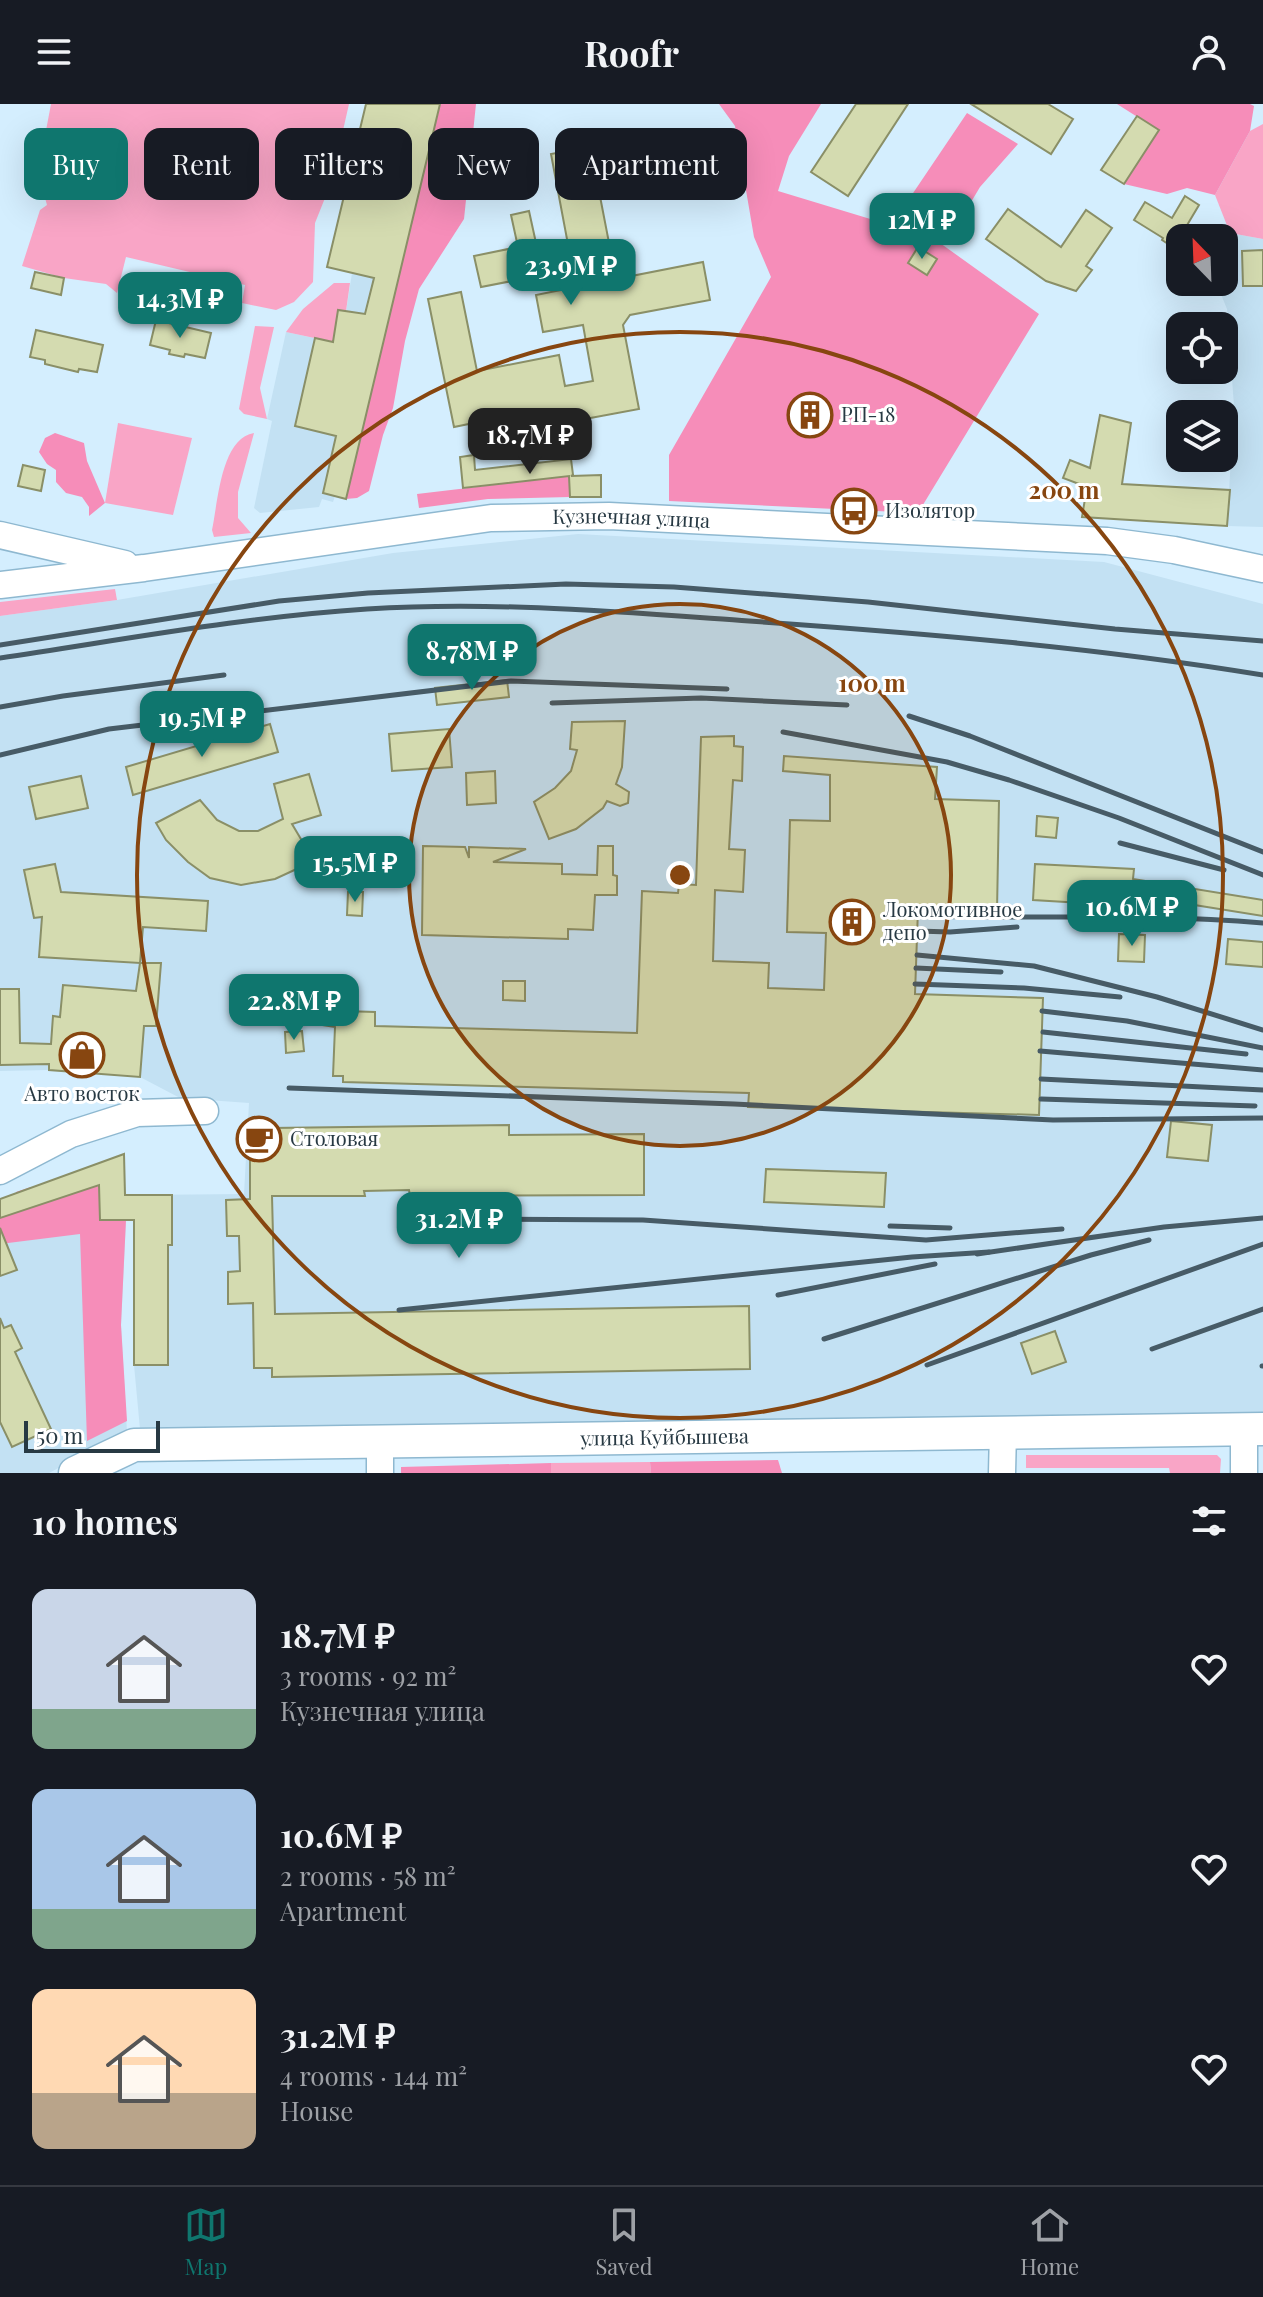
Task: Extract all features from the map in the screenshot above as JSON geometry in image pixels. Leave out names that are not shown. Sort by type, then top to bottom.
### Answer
[{"type":"main road","name":"улица Куйбышева","points":[[75,1473],[109,1465],[134,1445],[380,1457],[1003,1431],[1253,1429]]},
{"type":"street","name":"Кузнечная улица","points":[[0,585],[144,568],[491,518],[549,515],[1107,541],[1174,550],[1263,569]]},
{"type":"street","points":[[0,535],[144,568]]},
{"type":"street","points":[[0,1171],[71,1134],[137,1113],[205,1111]]},
{"type":"street","points":[[1244,1473],[1253,1429]]},
{"type":"street","points":[[1002,1473],[1003,1431]]},
{"type":"shaded area","points":[[51,104],[349,104],[344,128],[275,128],[275,200],[324,200],[315,223],[313,282],[294,302],[276,310],[242,303],[245,285],[126,257],[117,293],[106,284],[64,278],[22,266],[40,210],[47,205],[46,200],[128,200],[128,128],[46,128]]},
{"type":"shaded area","points":[[366,104],[440,104],[434,128],[428,128],[428,154],[346,499],[335,496],[333,502],[322,499],[319,507],[260,513],[254,508],[272,421],[267,419],[286,332],[337,343],[344,325],[352,273],[327,267],[343,200],[412,200],[412,128],[360,128]]},
{"type":"shaded area","points":[[440,104],[476,104],[473,128],[434,128]]},
{"type":"shaded area","points":[[719,104],[821,104],[789,156],[778,191],[933,238],[1039,314],[918,513],[669,501],[669,455],[771,277],[754,237],[747,196],[747,128],[735,126]]},
{"type":"shaded area","points":[[1117,104],[1254,106],[1250,131],[1215,195],[1187,188],[1167,194],[1124,184],[1158,130]]},
{"type":"shaded area","points":[[967,113],[1018,144],[980,187],[958,224],[905,205]]},
{"type":"shaded area","points":[[1263,124],[1263,239],[1238,234],[1238,224],[1226,224],[1215,195],[1250,131]]},
{"type":"shaded area","points":[[428,154],[428,200],[466,200],[464,219],[419,289],[405,341],[393,408],[369,491],[357,498],[346,499]]},
{"type":"shaded area","points":[[1238,234],[1263,239],[1263,527],[1227,526],[1230,472],[1238,472],[1238,400],[1234,400],[1232,384],[1238,384],[1238,312],[1227,312],[1222,296],[1238,296]]},
{"type":"shaded area","points":[[334,283],[350,283],[346,311],[338,310],[338,343],[286,332],[303,309]]},
{"type":"shaded area","points":[[255,326],[274,327],[260,388],[267,419],[244,414],[239,409]]},
{"type":"shaded area","points":[[118,423],[192,438],[173,515],[105,503]]},
{"type":"shaded area","points":[[55,433],[84,443],[87,461],[105,503],[89,516],[89,507],[82,497],[66,493],[56,482],[56,470],[47,464],[39,452],[45,438]]},
{"type":"shaded area","points":[[254,433],[238,492],[238,518],[251,533],[214,537],[212,530],[216,504],[228,459],[243,437]]},
{"type":"shaded area","points":[[569,476],[570,497],[488,499],[419,508],[417,494]]},
{"type":"shaded area","points":[[578,534],[1104,562],[1263,604],[1263,1417],[140,1429],[134,1365],[134,1246],[139,1195],[244,1194],[249,1103],[180,1098],[140,1077],[49,1070],[0,1071],[0,616],[117,600],[393,553]]},
{"type":"shaded area","points":[[115,589],[117,600],[0,616],[0,602]]},
{"type":"shaded area","points":[[124,1154],[126,1220],[121,1325],[127,1432],[49,1473],[0,1473],[0,1199]]},
{"type":"shaded area","points":[[99,1185],[100,1219],[126,1220],[121,1325],[127,1421],[87,1441],[80,1234],[0,1244],[0,1218],[22,1210],[16,1192],[31,1187],[38,1204]]},
{"type":"shaded area","points":[[1026,1455],[1217,1455],[1221,1459],[1220,1473],[1170,1473],[1169,1468],[1026,1468]]},
{"type":"shaded area","points":[[778,1460],[782,1473],[651,1473],[650,1462]]},
{"type":"shaded area","points":[[650,1462],[651,1473],[551,1473],[551,1463]]},
{"type":"shaded area","points":[[551,1463],[551,1473],[401,1473],[401,1467]]},
{"type":"building","points":[[366,104],[440,104],[434,128],[428,128],[428,154],[346,499],[323,493],[336,436],[295,426],[315,338],[333,342],[338,310],[365,314],[374,278],[327,267],[343,200],[412,200],[412,128],[360,128]]},
{"type":"building","points":[[856,104],[908,104],[848,196],[811,172]]},
{"type":"building","points":[[971,104],[1048,104],[1073,119],[1051,154]]},
{"type":"building","points":[[1137,116],[1159,130],[1124,184],[1101,170]]},
{"type":"building","points":[[555,153],[555,175],[551,154]]},
{"type":"building","points":[[1185,196],[1199,205],[1188,224],[1166,224],[1166,243],[1134,220],[1145,202],[1172,218]]},
{"type":"building","points":[[560,200],[601,200],[616,279],[703,262],[710,300],[630,315],[623,325],[639,409],[515,432],[512,415],[454,427],[428,299],[461,292],[477,371],[559,355],[565,386],[593,381],[583,325],[543,332],[536,295],[576,287]]},
{"type":"building","points":[[1008,209],[1061,247],[1086,210],[1112,228],[1086,266],[1092,270],[1076,291],[1046,281],[986,239]]},
{"type":"building","points":[[529,211],[543,275],[481,287],[474,256],[518,247],[511,215]]},
{"type":"building","points":[[918,247],[937,259],[927,275],[908,263]]},
{"type":"building","points":[[1263,250],[1263,286],[1243,286],[1242,251]]},
{"type":"building","points":[[35,272],[64,278],[61,295],[31,288]]},
{"type":"building","points":[[156,320],[211,333],[205,358],[169,354],[170,350],[150,345]]},
{"type":"building","points":[[36,330],[103,345],[97,372],[79,369],[78,372],[30,357]]},
{"type":"building","name":"РП-18","points":[[818,395],[831,410],[801,435],[788,419]]},
{"type":"building","points":[[1100,415],[1131,423],[1122,484],[1230,490],[1227,526],[1082,517],[1087,487],[1063,478],[1070,460],[1090,468]]},
{"type":"building","points":[[474,455],[475,470],[571,459],[571,476],[601,475],[601,497],[570,497],[569,476],[463,488],[460,457]]},
{"type":"building","points":[[23,465],[45,470],[41,491],[18,486]]},
{"type":"building","points":[[507,680],[509,697],[437,705],[435,688]]},
{"type":"building","points":[[625,721],[622,767],[616,784],[629,792],[628,803],[620,806],[607,801],[603,808],[576,829],[549,839],[534,802],[555,788],[571,771],[577,750],[570,749],[572,722]]},
{"type":"building","points":[[270,724],[278,752],[133,795],[126,767]]},
{"type":"building","points":[[449,729],[452,767],[392,771],[389,734]]},
{"type":"building","name":"Локомотивное депо","points":[[734,736],[734,746],[743,747],[742,781],[733,780],[729,849],[745,850],[743,892],[715,890],[713,961],[769,963],[768,988],[824,990],[826,933],[787,932],[790,820],[830,821],[830,775],[783,771],[784,756],[937,767],[935,799],[999,801],[997,911],[918,909],[915,994],[1043,998],[1039,1115],[748,1107],[749,1093],[343,1082],[343,1076],[333,1076],[335,1027],[309,1023],[311,1010],[375,1012],[375,1026],[637,1033],[642,891],[678,893],[679,884],[696,885],[701,737]]},
{"type":"building","points":[[495,771],[496,803],[467,805],[466,773]]},
{"type":"building","points":[[309,774],[321,815],[292,824],[314,861],[275,879],[241,885],[210,878],[166,840],[156,823],[200,800],[217,820],[239,831],[258,831],[283,819],[274,784]]},
{"type":"building","points":[[81,776],[88,808],[36,819],[29,787]]},
{"type":"building","points":[[1037,816],[1058,818],[1056,838],[1036,836]]},
{"type":"building","points":[[423,846],[465,847],[469,858],[469,847],[526,849],[493,862],[562,864],[562,874],[597,875],[598,846],[613,846],[617,895],[595,895],[593,930],[568,929],[568,939],[422,935]]},
{"type":"building","points":[[55,864],[61,892],[208,901],[206,931],[143,927],[140,963],[39,957],[42,917],[34,918],[24,870]]},
{"type":"building","points":[[1035,864],[1134,869],[1133,879],[1263,900],[1263,916],[1132,895],[1132,906],[1033,900]]},
{"type":"building","points":[[348,892],[363,892],[362,916],[347,915]]},
{"type":"building","points":[[1119,934],[1145,935],[1144,962],[1118,961]]},
{"type":"building","points":[[1228,939],[1263,942],[1263,967],[1226,964]]},
{"type":"building","points":[[140,963],[161,963],[156,1026],[144,1026],[140,1077],[49,1070],[49,1064],[0,1065],[0,989],[19,989],[20,1043],[51,1044],[53,1016],[60,1017],[63,985],[136,991]]},
{"type":"building","points":[[503,981],[525,981],[525,1001],[503,1000]]},
{"type":"building","points":[[302,1031],[304,1051],[286,1053],[285,1032]]},
{"type":"building","points":[[1171,1121],[1212,1125],[1208,1161],[1167,1157]]},
{"type":"building","points":[[509,1125],[509,1135],[644,1134],[644,1195],[410,1196],[409,1190],[364,1191],[365,1196],[272,1196],[275,1314],[749,1306],[750,1369],[272,1377],[272,1368],[254,1368],[253,1303],[228,1304],[228,1272],[240,1271],[239,1236],[227,1236],[226,1200],[250,1199],[250,1135],[271,1135],[271,1128]]},
{"type":"building","points":[[124,1154],[125,1195],[172,1195],[172,1245],[168,1245],[168,1365],[134,1365],[134,1220],[100,1220],[99,1185],[0,1218],[0,1199]]},
{"type":"building","points":[[766,1169],[886,1173],[884,1207],[764,1202]]},
{"type":"building","points":[[0,1228],[17,1270],[0,1276]]},
{"type":"building","points":[[0,1318],[4,1328],[11,1325],[22,1348],[15,1352],[51,1429],[12,1447],[0,1422]]},
{"type":"building","points":[[1055,1331],[1066,1362],[1032,1374],[1021,1343]]},
{"type":"railway","points":[[0,645],[279,601],[368,593],[566,584],[674,587],[868,602],[1115,629],[1263,641]]},
{"type":"railway","points":[[0,658],[275,618],[367,609],[463,606],[606,611],[942,636],[1135,656],[1263,675]]},
{"type":"railway","points":[[0,707],[224,675]]},
{"type":"railway","points":[[0,755],[109,729],[511,681],[727,689]]},
{"type":"railway","points":[[552,703],[701,698],[847,705]]},
{"type":"railway","points":[[909,716],[970,736],[1263,852]]},
{"type":"railway","points":[[783,732],[947,762],[1009,780],[1119,818],[1263,875]]},
{"type":"railway","points":[[1120,843],[1224,870]]},
{"type":"railway","points":[[918,916],[1134,917],[1263,923]]},
{"type":"railway","points":[[917,931],[1017,927]]},
{"type":"railway","points":[[917,955],[1034,966],[1157,997],[1263,1030]]},
{"type":"railway","points":[[916,968],[1001,972]]},
{"type":"railway","points":[[915,984],[1024,988],[1120,997]]},
{"type":"railway","points":[[1042,1011],[1127,1021],[1263,1048]]},
{"type":"railway","points":[[1043,1032],[1246,1054]]},
{"type":"railway","points":[[1040,1051],[1263,1070]]},
{"type":"railway","points":[[1041,1079],[1263,1090]]},
{"type":"railway","points":[[289,1088],[734,1104],[1053,1120],[1263,1118]]},
{"type":"railway","points":[[1041,1099],[1255,1106]]},
{"type":"railway","points":[[977,1254],[1164,1227],[1263,1218]]},
{"type":"railway","points":[[479,1219],[643,1220],[926,1240],[1062,1229]]},
{"type":"railway","points":[[890,1226],[950,1228]]},
{"type":"railway","points":[[824,1339],[1091,1255],[1149,1240]]},
{"type":"railway","points":[[927,1365],[1263,1244]]},
{"type":"railway","points":[[399,1310],[912,1257],[989,1252]]},
{"type":"railway","points":[[778,1295],[935,1264]]},
{"type":"railway","points":[[1152,1349],[1263,1309]]},
{"type":"place","name":"РП-18","points":[[810,415]]},
{"type":"place","name":"Изолятор","points":[[854,511]]},
{"type":"place","name":"Локомотивное депо","points":[[852,922]]},
{"type":"place","name":"Авто восток","points":[[82,1055]]},
{"type":"place","name":"Столовая","points":[[259,1139]]}]
